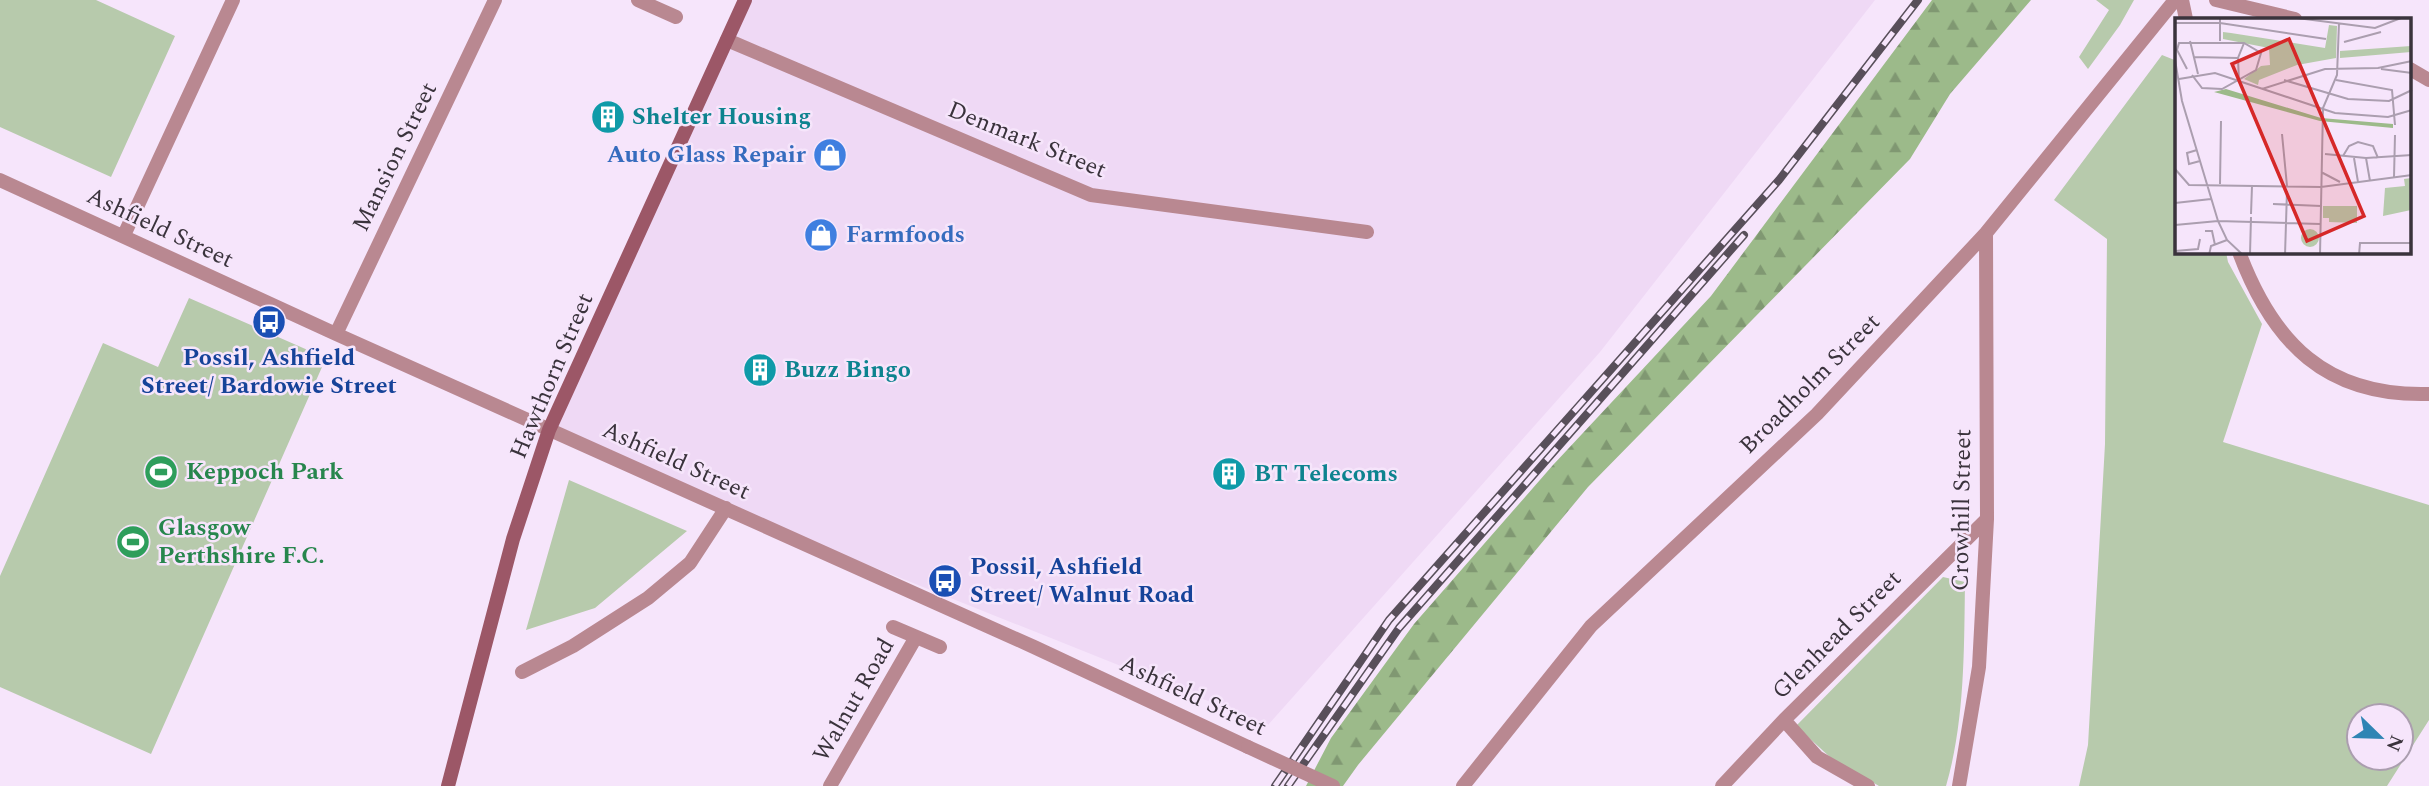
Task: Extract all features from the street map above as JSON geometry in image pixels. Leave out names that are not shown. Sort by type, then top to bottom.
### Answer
[{"type":"main road","name":"Hawthorn Street","points":[[448,786],[513,539],[550,430],[745,0]]},
{"type":"street","points":[[124,235],[233,0]]},
{"type":"street","name":"Mansion Street","points":[[336,334],[495,0]]},
{"type":"street","points":[[638,0],[676,17]]},
{"type":"street","name":"Broadholm Street","points":[[1463,786],[1591,626],[1817,414],[1986,233],[2175,0]]},
{"type":"street","points":[[2182,0],[2186,18]]},
{"type":"street","points":[[2216,0],[2291,18]]},
{"type":"street","name":"Denmark Street","points":[[727,40],[1091,195],[1367,232]]},
{"type":"street","points":[[2412,70],[2429,80]]},
{"type":"street","name":"Ashfield Street","points":[[0,180],[1034,647],[1333,786]]},
{"type":"street","name":"Crowhill Street","points":[[1959,786],[1979,667],[1987,519],[1986,233]]},
{"type":"street","points":[[2240,254],[2259,300],[2276,327],[2298,351],[2324,370],[2355,385],[2382,391],[2429,394]]},
{"type":"street","points":[[522,672],[573,646],[648,598],[690,563],[726,508]]},
{"type":"street","name":"Glenhead Street","points":[[1722,786],[1784,720],[1987,519]]},
{"type":"street","name":"Walnut Road","points":[[893,627],[940,647]]},
{"type":"street","name":"Walnut Road","points":[[830,786],[916,637]]},
{"type":"street","points":[[1784,720],[1817,757],[1868,786]]},
{"type":"shaded area","points":[[745,0],[1875,0],[1600,352],[1268,725],[726,508],[549,430]]},
{"type":"green space","points":[[0,0],[96,0],[175,36],[111,177],[0,127]]},
{"type":"green space","points":[[1932,0],[2031,0],[1950,94],[1910,159],[1588,487],[1343,786],[1306,786],[1331,738],[1414,624],[1553,465],[1711,296]]},
{"type":"green space","points":[[2096,0],[2134,0],[2120,25],[2088,69],[2079,57],[2109,10]]},
{"type":"green space","points":[[2162,55],[2175,60],[2175,254],[2226,254],[2228,262],[2262,324],[2223,442],[2429,505],[2429,720],[2415,742],[2415,702],[2345,702],[2345,772],[2396,772],[2387,786],[2079,786],[2088,745],[2105,444],[2107,239],[2054,200]]},
{"type":"green space","name":"Keppoch Park","points":[[189,298],[326,358],[151,754],[0,687],[0,576],[103,343],[158,367]]},
{"type":"green space","points":[[569,480],[687,531],[595,608],[526,630]]},
{"type":"green space","points":[[1943,577],[1965,582],[1960,711],[1946,786],[1879,786],[1831,758],[1796,726]]},
{"type":"railway","points":[[1275,786],[1389,620],[1779,180],[1918,0]]},
{"type":"railway","points":[[1288,786],[1399,628],[1744,235]]},
{"type":"place","name":"Shelter Housing","points":[[608,117]]},
{"type":"place","name":"Auto Glass Repair","points":[[830,155]]},
{"type":"place","name":"Farmfoods","points":[[821,235]]},
{"type":"place","name":"Possil, Ashfield Street/ Bardowie Street","points":[[269,322]]},
{"type":"place","name":"Buzz Bingo","points":[[760,370]]},
{"type":"place","name":"Keppoch Park","points":[[161,472]]},
{"type":"place","name":"BT Telecoms","points":[[1229,474]]},
{"type":"place","name":"Glasgow Perthshire F.C.","points":[[133,542]]},
{"type":"place","name":"Possil, Ashfield Street/ Walnut Road","points":[[945,581]]}]
